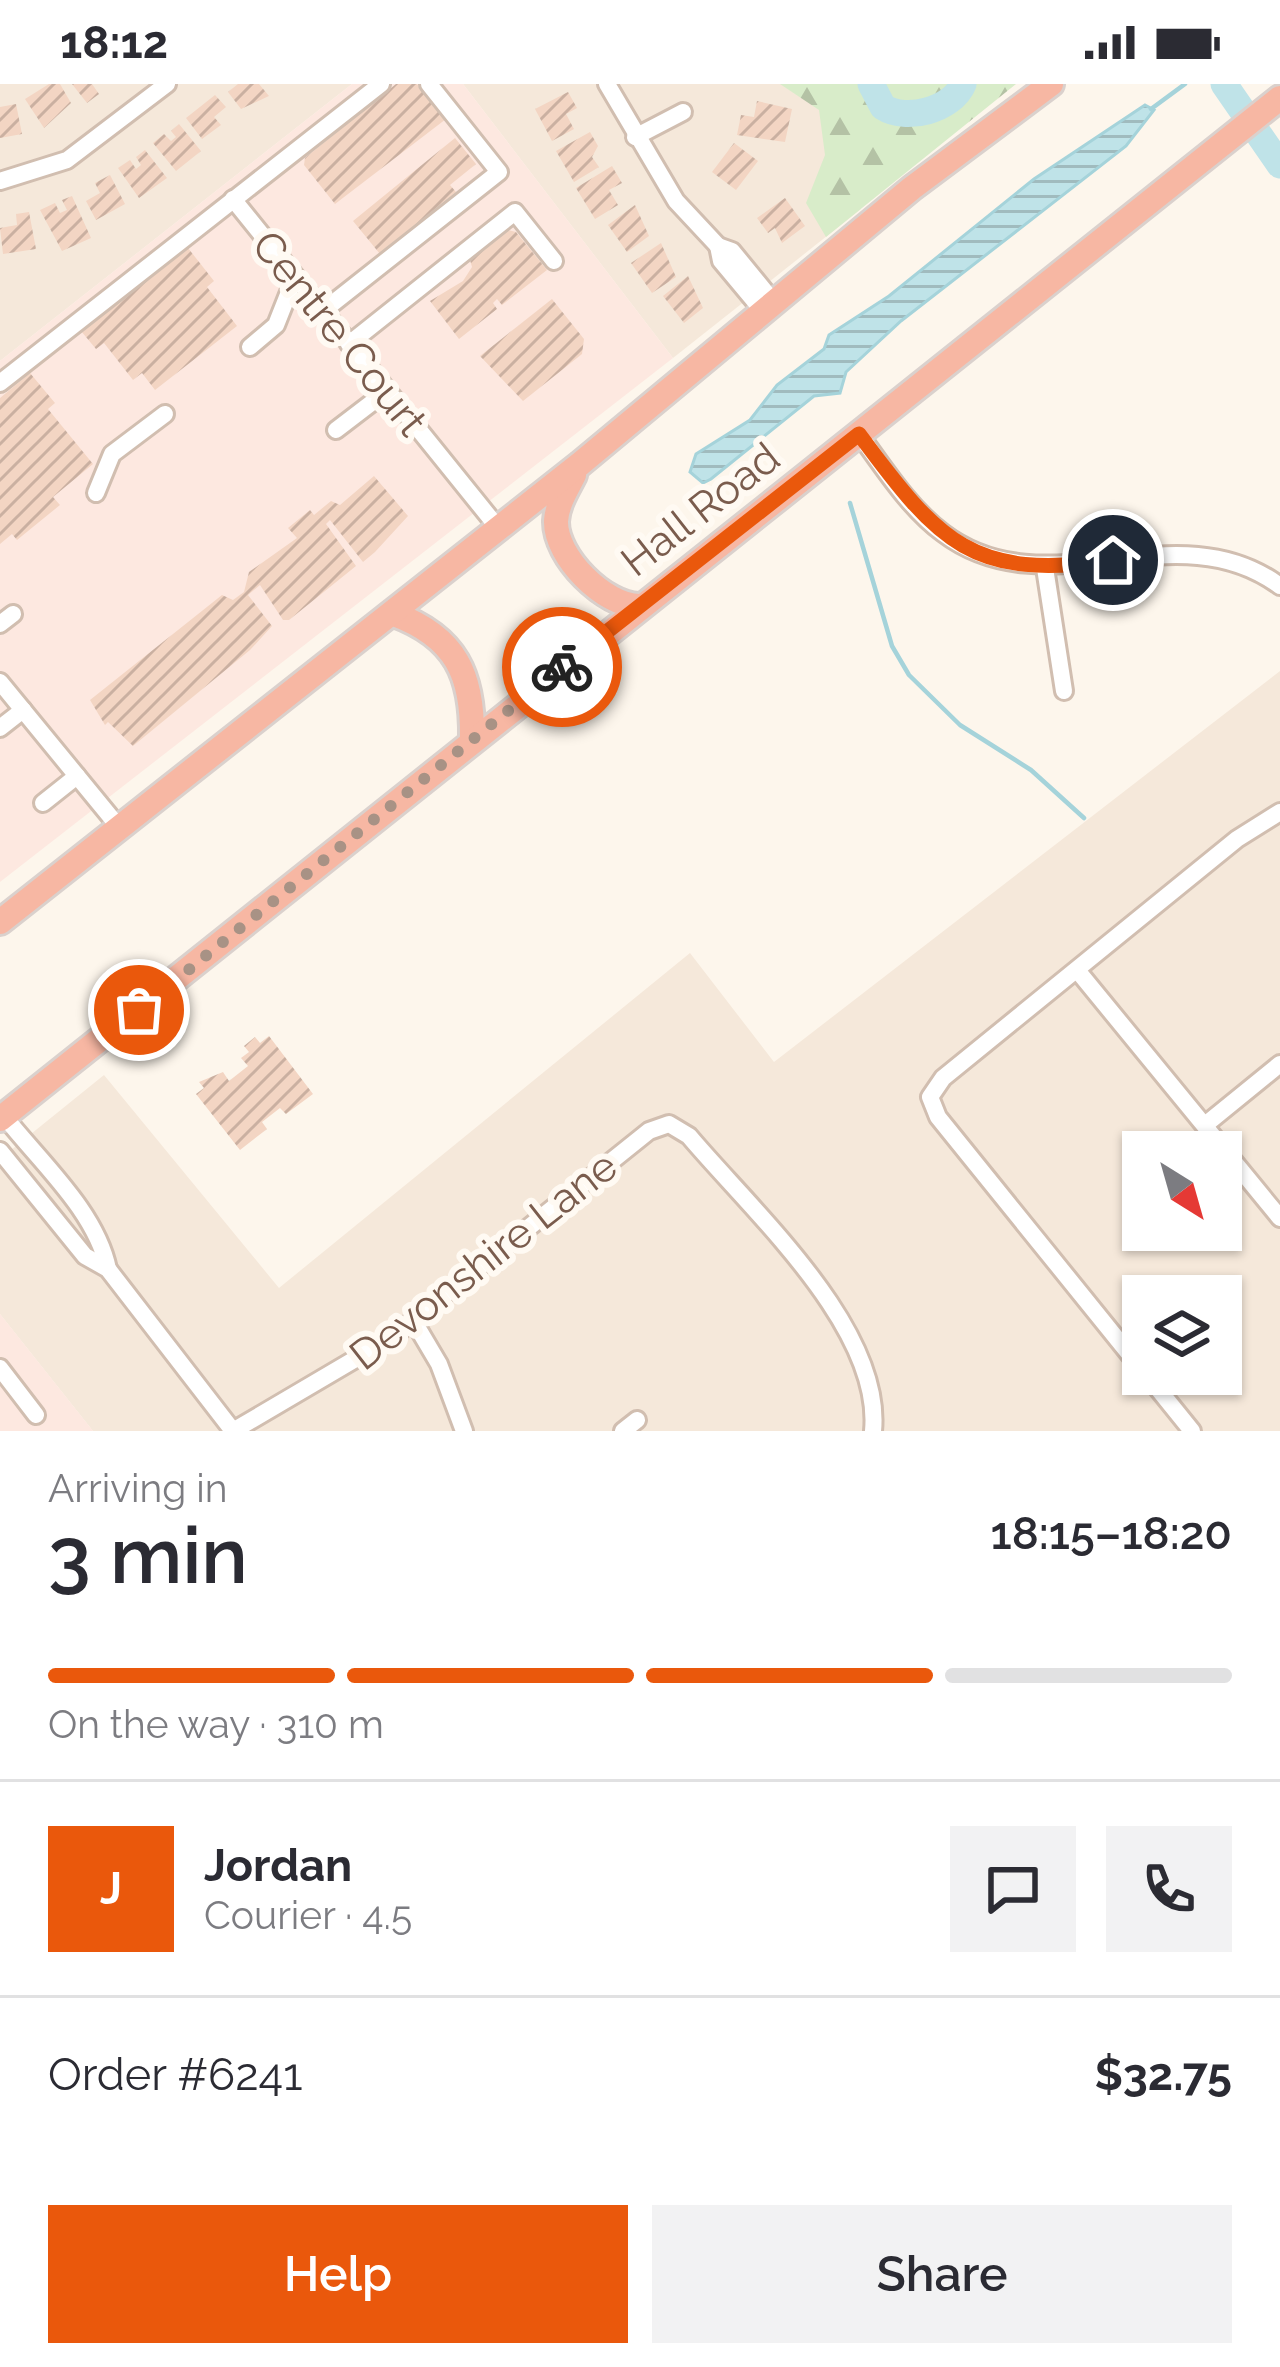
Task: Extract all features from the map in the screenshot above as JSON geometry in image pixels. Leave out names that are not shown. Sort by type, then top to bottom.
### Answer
[{"type":"highway","points":[[0,922],[394,614],[766,305],[1052,84]]},
{"type":"highway","name":"Hall Road","points":[[2,1117],[1280,98]]},
{"type":"highway","points":[[580,464],[559,506],[558,533],[601,593],[623,606],[639,606]]},
{"type":"highway","points":[[394,614],[435,635],[464,672],[472,698],[472,738]]},
{"type":"street","points":[[0,181],[67,160],[167,84]]},
{"type":"street","points":[[233,199],[381,84]]},
{"type":"street","points":[[323,311],[499,172],[429,84]]},
{"type":"street","points":[[607,84],[634,137],[676,201],[718,246],[733,250],[766,305]]},
{"type":"street","points":[[634,137],[683,112]]},
{"type":"street","name":"Centre Court","points":[[0,383],[233,199],[499,529]]},
{"type":"street","points":[[349,344],[515,212],[554,261]]},
{"type":"street","points":[[250,347],[276,325],[295,277]]},
{"type":"street","points":[[337,430],[387,391]]},
{"type":"street","points":[[96,493],[112,454],[165,414]]},
{"type":"street","points":[[859,434],[943,533],[997,561],[1045,568],[1192,552],[1228,559],[1280,586]]},
{"type":"street","points":[[1045,568],[1064,691]]},
{"type":"street","points":[[0,682],[118,826]]},
{"type":"street","points":[[0,728],[23,710]]},
{"type":"street","points":[[43,803],[77,776]]},
{"type":"street","points":[[1122,1345],[938,1118],[930,1096],[943,1078],[1238,839],[1280,812]]},
{"type":"street","points":[[1077,970],[1280,1218]]},
{"type":"street","points":[[1205,1125],[1280,1064]]},
{"type":"street","points":[[2,1117],[78,1209],[103,1245],[108,1269]]},
{"type":"street","name":"Devonshire Lane","points":[[233,1431],[353,1363],[649,1131],[669,1124],[689,1136],[850,1331],[868,1375],[873,1431]]},
{"type":"street","points":[[0,1151],[85,1256],[108,1269],[233,1431]]},
{"type":"street","points":[[58,1224],[78,1209]]},
{"type":"street","points":[[413,1320],[439,1364],[464,1431]]},
{"type":"street","points":[[0,1368],[37,1415]]},
{"type":"street","points":[[1163,1395],[1192,1431]]},
{"type":"shaded area","points":[[0,84],[352,84],[0,361]]},
{"type":"shaded area","points":[[352,84],[463,84],[673,358],[0,882],[0,361]]},
{"type":"shaded area","points":[[463,84],[825,84],[861,209],[673,358]]},
{"type":"shaded area","points":[[1280,671],[1280,1431],[93,1431],[0,1314],[0,1159],[104,1075],[279,1288],[690,953],[774,1062]]},
{"type":"shaded area","points":[[0,1314],[93,1431],[0,1431]]},
{"type":"green space","points":[[780,84],[1016,84],[826,237],[806,203],[825,155],[819,110]]},
{"type":"water","points":[[1145,105],[1154,110],[1126,146],[901,321],[846,372],[840,393],[814,396],[711,479],[703,483],[690,472],[696,454],[750,420],[777,385],[824,349],[829,335],[889,296],[1034,179]]},
{"type":"building","points":[[49,84],[60,84],[71,103],[44,128],[25,99]]},
{"type":"building","points":[[72,84],[92,84],[99,94],[87,103]]},
{"type":"building","points":[[238,84],[259,84],[269,96],[241,109],[228,92]]},
{"type":"building","points":[[396,84],[417,84],[446,119],[335,204],[304,165],[305,158]]},
{"type":"building","points":[[568,92],[577,108],[566,114],[574,129],[552,141],[535,109]]},
{"type":"building","points":[[215,95],[226,107],[214,117],[221,125],[202,139],[186,118]]},
{"type":"building","points":[[757,101],[792,109],[785,142],[737,135],[741,115],[754,117]]},
{"type":"building","points":[[16,104],[22,134],[0,138],[0,107]]},
{"type":"building","points":[[179,124],[201,151],[176,171],[153,143],[164,134],[171,141],[176,137],[171,131]]},
{"type":"building","points":[[590,132],[598,146],[592,157],[599,167],[574,182],[556,151]]},
{"type":"building","points":[[455,138],[476,164],[450,185],[456,192],[380,254],[353,221]]},
{"type":"building","points":[[734,143],[758,161],[736,190],[712,172]]},
{"type":"building","points":[[145,150],[167,178],[139,198],[118,168],[130,160],[136,169],[141,165],[136,157]]},
{"type":"building","points":[[612,166],[622,183],[609,190],[618,205],[595,219],[576,188]]},
{"type":"building","points":[[110,175],[125,204],[96,220],[86,201],[100,193],[95,183]]},
{"type":"building","points":[[72,196],[91,238],[62,251],[40,210],[55,203],[60,213],[67,210],[62,200]]},
{"type":"building","points":[[785,198],[805,226],[782,243],[775,228],[768,233],[757,218]]},
{"type":"building","points":[[635,205],[649,236],[627,252],[608,225]]},
{"type":"building","points":[[29,212],[36,249],[3,254],[0,228],[17,225],[16,214]]},
{"type":"building","points":[[508,230],[516,232],[547,270],[502,305],[497,299],[493,303],[497,309],[459,339],[430,301],[463,281],[472,267],[470,260]]},
{"type":"building","points":[[661,243],[676,277],[652,293],[631,263]]},
{"type":"building","points":[[188,248],[214,281],[207,287],[237,326],[155,390],[142,373],[133,380],[104,343],[96,349],[81,331]]},
{"type":"building","points":[[688,276],[703,308],[684,323],[663,296]]},
{"type":"building","points":[[552,299],[584,339],[582,354],[523,401],[480,356]]},
{"type":"building","points":[[30,373],[55,403],[48,409],[93,464],[53,497],[60,505],[17,540],[12,534],[0,544],[0,398]]},
{"type":"building","points":[[374,476],[408,516],[375,552],[363,562],[330,520],[326,524],[356,566],[289,620],[283,620],[260,585],[248,595],[272,626],[250,650],[133,746],[108,722],[105,725],[90,700],[222,595],[233,600],[244,592],[249,572],[297,538],[288,528],[310,510],[314,515],[331,501],[340,505]]},
{"type":"building","points":[[269,1036],[313,1094],[286,1114],[280,1108],[262,1122],[267,1129],[240,1150],[196,1094],[204,1088],[199,1082],[223,1072],[229,1081],[248,1066],[241,1058],[249,1052],[244,1046],[255,1037],[260,1043]]},
{"type":"waterway","points":[[871,84],[883,107],[904,113],[939,107],[963,84]]},
{"type":"waterway","points":[[1151,109],[1185,84]]},
{"type":"waterway","points":[[1224,84],[1280,165]]},
{"type":"waterway","points":[[850,503],[892,646],[909,675],[960,725],[1031,770],[1084,818]]},
{"type":"way so far","points":[[139,1010],[562,667]]},
{"type":"route","points":[[562,667],[859,434],[928,521],[976,553],[1036,568],[1113,560]]}]
